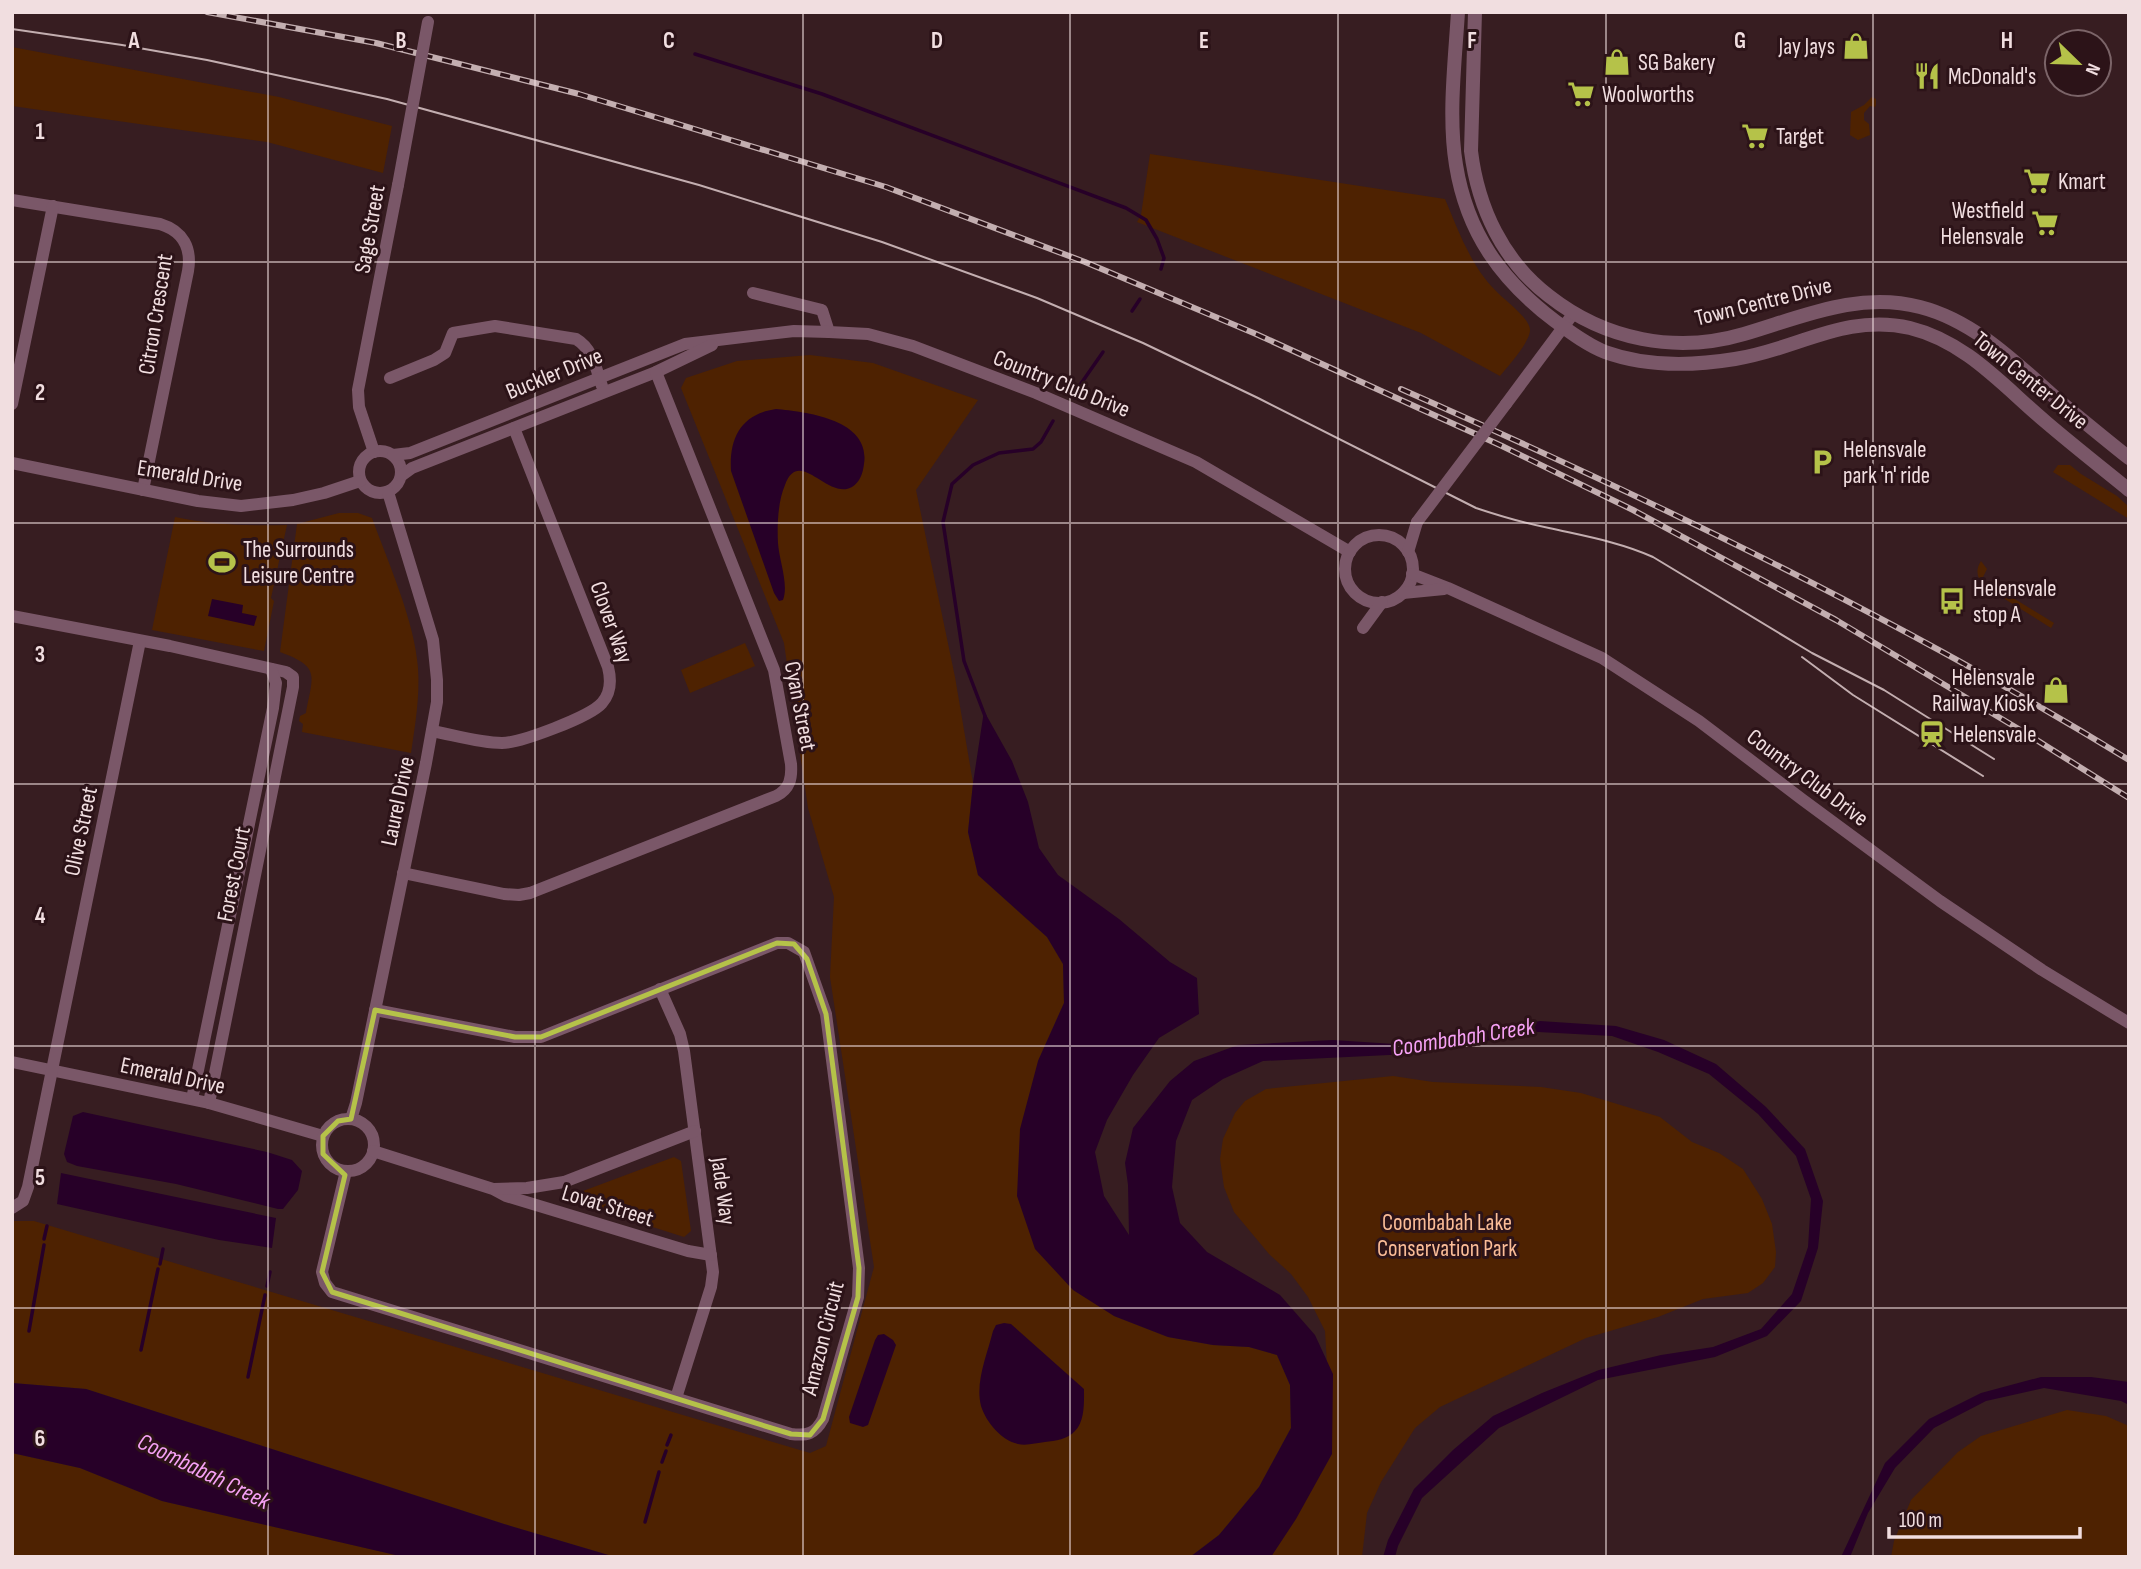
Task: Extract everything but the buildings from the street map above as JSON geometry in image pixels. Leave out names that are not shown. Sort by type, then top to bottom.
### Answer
[{"type":"street","name":"Town Centre Drive","points":[[1458,12],[1454,146],[1468,214],[1486,250],[1505,276],[1526,298],[1564,328],[1602,351],[1633,360],[1672,364],[1735,359],[1844,327],[1894,325]]},
{"type":"street","name":"Town Centre Drive","points":[[1475,12],[1471,151],[1484,207],[1499,239],[1519,267],[1542,291],[1573,314],[1589,323],[1632,338],[1666,344],[1720,340],[1850,303],[1885,302],[1918,306],[1949,317],[1987,340],[2065,406]]},
{"type":"street","name":"Sage Street","points":[[374,452],[359,407],[358,390],[390,233],[428,17]]},
{"type":"street","name":"Citron Crescent","points":[[12,201],[160,224],[177,232],[187,246],[190,257],[188,271],[143,489]]},
{"type":"street","points":[[12,404],[53,206]]},
{"type":"street","points":[[753,293],[822,310],[829,332]]},
{"type":"street","points":[[1396,540],[1417,522],[1573,314]]},
{"type":"street","name":"Town Center Drive","points":[[1894,325],[1932,335],[1982,365],[2129,490]]},
{"type":"street","points":[[390,378],[445,353],[453,333],[495,326],[576,339],[589,352],[605,392]]},
{"type":"street","name":"Buckler Drive","points":[[393,455],[410,453],[685,344],[794,331],[829,332]]},
{"type":"street","name":"Country Club Drive","points":[[829,332],[868,334],[914,346],[1036,393],[1196,462],[1350,552]]},
{"type":"street","name":"Buckler Drive","points":[[401,476],[412,468],[656,372],[705,347],[732,338]]},
{"type":"street","name":"Cyan Street","points":[[403,873],[504,894],[530,893],[776,796],[789,785],[791,764],[775,670],[656,372]]},
{"type":"street","name":"Town Center Drive","points":[[2065,406],[2129,458]]},
{"type":"street","name":"Clover Way","points":[[432,731],[499,743],[521,740],[603,703],[611,681],[608,667],[514,428]]},
{"type":"street","points":[[374,452],[386,452],[400,463],[399,483],[388,492],[369,491],[360,481],[362,460],[374,452]]},
{"type":"street","name":"Emerald Drive","points":[[12,463],[198,501],[241,506],[293,500],[360,481]]},
{"type":"street","name":"Laurel Drive","points":[[351,1119],[436,702],[433,640],[388,492]]},
{"type":"street","points":[[1408,552],[1417,522]]},
{"type":"street","points":[[1376,535],[1396,540],[1405,546],[1412,559],[1412,574],[1408,586],[1403,593],[1388,602],[1372,602],[1366,599],[1353,591],[1346,578],[1345,568],[1350,552],[1360,541],[1376,535]]},
{"type":"street","name":"Country Club Drive","points":[[1412,574],[1602,658],[1699,721],[1940,901],[2042,970],[2129,1023]]},
{"type":"street","points":[[1403,593],[1448,588]]},
{"type":"street","points":[[1366,599],[1363,628],[1382,602]]},
{"type":"street","name":"Forest Court","points":[[12,616],[286,672],[293,677],[209,1102]]},
{"type":"street","name":"Olive Street","points":[[12,1208],[26,1195],[140,641]]},
{"type":"street","name":"Forest Court","points":[[192,1099],[273,708],[276,683],[271,669]]},
{"type":"street","name":"Amazon Circuit","points":[[346,1171],[322,1272],[325,1283],[332,1292],[791,1434],[810,1434],[818,1428],[823,1419],[858,1297],[859,1268],[826,1014],[804,952],[794,944],[777,943],[551,1033],[528,1038],[375,1010]]},
{"type":"street","name":"Jade Way","points":[[660,989],[682,1043],[711,1255],[711,1287],[676,1398]]},
{"type":"street","name":"Emerald Drive","points":[[12,1062],[209,1102],[323,1136]]},
{"type":"street","points":[[351,1119],[366,1126],[374,1142],[373,1152],[363,1167],[346,1171],[337,1169],[323,1154],[323,1136],[330,1126],[338,1121],[351,1119]]},
{"type":"street","name":"Lovat Street","points":[[493,1189],[527,1188],[564,1182],[695,1131]]},
{"type":"street","name":"Lovat Street","points":[[373,1152],[493,1189],[506,1196],[688,1251],[711,1255]]},
{"type":"highlighted area","points":[[777,943],[794,944],[807,959],[826,1014],[859,1268],[858,1297],[823,1419],[810,1435],[791,1434],[332,1292],[322,1272],[345,1175],[323,1154],[323,1136],[338,1121],[351,1119],[375,1010],[515,1037],[541,1037]]},
{"type":"green space","points":[[12,47],[279,97],[392,126],[383,173],[267,142],[12,106]]},
{"type":"green space","points":[[1872,97],[1876,99],[1875,107],[1870,106],[1864,113],[1870,135],[1858,140],[1850,135],[1851,112]]},
{"type":"green space","points":[[1150,154],[1445,199],[1479,270],[1529,325],[1529,335],[1500,376],[1421,333],[1137,222],[1141,215]]},
{"type":"green space","points":[[810,355],[873,363],[978,400],[916,490],[955,677],[973,783],[968,832],[978,875],[1047,937],[1063,964],[1064,1003],[1038,1061],[1114,1316],[1168,1337],[1213,1345],[1249,1347],[1277,1355],[1290,1385],[1291,1428],[1259,1487],[1219,1535],[1190,1557],[615,1557],[504,1524],[86,1389],[12,1383],[12,1221],[34,1221],[810,1453],[826,1446],[874,1267],[830,977],[834,897],[808,808],[784,643],[681,388],[686,378],[737,361]]},
{"type":"green space","points":[[2058,465],[2070,465],[2117,496],[2129,507],[2129,519],[2053,472]]},
{"type":"green space","points":[[339,513],[358,513],[372,518],[412,631],[418,679],[411,753],[302,732],[303,724],[299,721],[300,716],[306,713],[311,674],[302,663],[280,652],[297,524]]},
{"type":"green space","name":"The Surrounds Leisure Centre","points":[[175,517],[231,524],[287,525],[271,598],[274,601],[264,651],[152,630]]},
{"type":"green space","points":[[1981,561],[1987,569],[1982,579],[2054,623],[2051,628],[1984,586],[1978,574]]},
{"type":"green space","points":[[745,643],[755,666],[690,693],[681,670]]},
{"type":"green space","name":"Coombabah Lake Conservation Park","points":[[1393,1076],[1433,1082],[1541,1087],[1581,1093],[1660,1117],[1692,1142],[1719,1153],[1743,1169],[1762,1199],[1772,1224],[1775,1267],[1763,1283],[1748,1293],[1703,1299],[1658,1317],[1586,1338],[1440,1407],[1415,1428],[1381,1482],[1367,1513],[1362,1557],[1245,1557],[1327,1364],[1325,1331],[1308,1297],[1291,1274],[1269,1254],[1234,1212],[1224,1187],[1220,1159],[1223,1139],[1235,1113],[1245,1101],[1266,1089]]},
{"type":"green space","points":[[674,1157],[681,1161],[691,1231],[684,1237],[571,1201],[575,1194]]},
{"type":"green space","points":[[2067,1410],[2106,1416],[2129,1426],[2129,1557],[1891,1557],[1894,1541],[1911,1500],[1958,1452],[1981,1436]]},
{"type":"green space","points":[[12,1453],[80,1468],[162,1501],[405,1557],[12,1557]]},
{"type":"water","points":[[776,409],[835,421],[858,437],[864,449],[862,474],[852,487],[833,487],[806,472],[791,474],[783,491],[778,513],[778,543],[785,587],[783,600],[779,601],[731,471],[732,448],[740,430],[754,416]]},
{"type":"water","points":[[212,599],[243,605],[242,613],[257,616],[254,626],[208,616]]},
{"type":"water","name":"Coombabah Creek","points":[[984,711],[1012,761],[1028,802],[1039,848],[1058,875],[1119,919],[1170,962],[1197,978],[1199,1014],[1159,1038],[1133,1075],[1107,1120],[1095,1152],[1104,1196],[1129,1235],[1125,1163],[1133,1128],[1170,1081],[1194,1061],[1238,1045],[1333,1040],[1410,1045],[1540,1021],[1616,1026],[1664,1040],[1716,1064],[1766,1107],[1805,1149],[1823,1201],[1818,1248],[1801,1301],[1767,1336],[1715,1357],[1598,1380],[1499,1428],[1422,1498],[1395,1557],[1383,1557],[1388,1540],[1414,1489],[1453,1450],[1493,1416],[1599,1370],[1661,1355],[1713,1347],[1761,1329],[1792,1294],[1808,1247],[1811,1199],[1796,1156],[1758,1114],[1709,1074],[1612,1036],[1538,1032],[1410,1054],[1263,1061],[1223,1079],[1192,1100],[1176,1141],[1172,1187],[1180,1223],[1207,1252],[1280,1295],[1315,1335],[1333,1374],[1332,1454],[1296,1519],[1271,1557],[1190,1557],[1219,1535],[1259,1487],[1291,1428],[1290,1385],[1277,1355],[1249,1347],[1213,1345],[1168,1337],[1114,1316],[1073,1290],[1035,1249],[1017,1196],[1020,1129],[1038,1061],[1064,1003],[1063,964],[1047,937],[978,875],[968,832]]},
{"type":"water","points":[[83,1112],[267,1152],[292,1160],[302,1171],[298,1190],[283,1209],[278,1209],[176,1184],[77,1166],[67,1162],[64,1154],[73,1116]]},
{"type":"water","points":[[61,1173],[276,1218],[272,1248],[219,1240],[57,1204]]},
{"type":"water","points":[[1011,1324],[1084,1389],[1081,1422],[1069,1436],[1028,1445],[1018,1444],[1000,1434],[986,1418],[981,1406],[979,1388],[993,1331],[996,1325]]},
{"type":"water","points":[[884,1334],[896,1345],[868,1425],[863,1427],[850,1423],[849,1417],[875,1340],[878,1335]]},
{"type":"water","points":[[2041,1377],[2091,1377],[2129,1382],[2129,1405],[2121,1401],[2044,1388],[1986,1401],[1934,1428],[1895,1468],[1868,1513],[1850,1557],[1841,1557],[1885,1463],[1929,1419],[1981,1393]]},
{"type":"water","name":"Coombabah Creek","points":[[12,1383],[86,1389],[504,1524],[615,1557],[404,1557],[162,1501],[80,1468],[12,1453]]},
{"type":"waterway","points":[[695,54],[822,94],[1126,208],[1146,220],[1157,239],[1164,258],[1161,269]]},
{"type":"waterway","points":[[1132,311],[1140,299]]},
{"type":"waterway","points":[[1080,385],[1103,352]]},
{"type":"waterway","points":[[985,716],[964,661],[943,522],[952,484],[973,465],[999,453],[1033,449],[1041,442],[1053,421]]},
{"type":"waterway","points":[[44,1239],[47,1226]]},
{"type":"waterway","points":[[29,1331],[44,1245]]},
{"type":"waterway","points":[[160,1264],[163,1249]]},
{"type":"waterway","points":[[141,1350],[158,1269]]},
{"type":"waterway","points":[[267,1286],[270,1272]]},
{"type":"waterway","points":[[248,1377],[265,1295]]},
{"type":"waterway","points":[[667,1445],[671,1435]]},
{"type":"waterway","points":[[662,1462],[666,1451]]},
{"type":"waterway","points":[[645,1522],[659,1472]]},
{"type":"tram line","points":[[12,29],[207,60],[387,99],[699,185],[882,242],[1037,298],[1143,343],[1258,398],[1476,508],[1521,522],[1615,543],[1653,557],[1812,653],[1884,690],[1994,759]]},
{"type":"tram line","points":[[1802,657],[1853,695],[1983,776]]},
{"type":"railway","points":[[207,12],[376,43],[579,94],[886,187],[1085,262],[1256,334],[1502,446],[1633,510],[1836,620],[2129,798]]},
{"type":"railway","points":[[1401,389],[1587,473],[1771,562],[1952,657],[2129,760]]},
{"type":"place","name":"Jay Jays","points":[[1856,46]]},
{"type":"place","name":"SG Bakery","points":[[1617,62]]},
{"type":"place","name":"McDonald's","points":[[1927,76]]},
{"type":"place","name":"Woolworths","points":[[1581,94]]},
{"type":"place","name":"Target","points":[[1755,136]]},
{"type":"place","name":"Kmart","points":[[2037,181]]},
{"type":"place","name":"Westfield Helensvale","points":[[2045,223]]},
{"type":"place","name":"Helensvale park 'n' ride","points":[[1822,462]]},
{"type":"place","name":"The Surrounds Leisure Centre","points":[[222,562]]},
{"type":"place","name":"Helensvale stop A","points":[[1952,601]]},
{"type":"place","name":"Helensvale Railway Kiosk","points":[[2056,690]]},
{"type":"place","name":"Helensvale","points":[[1932,734]]}]
